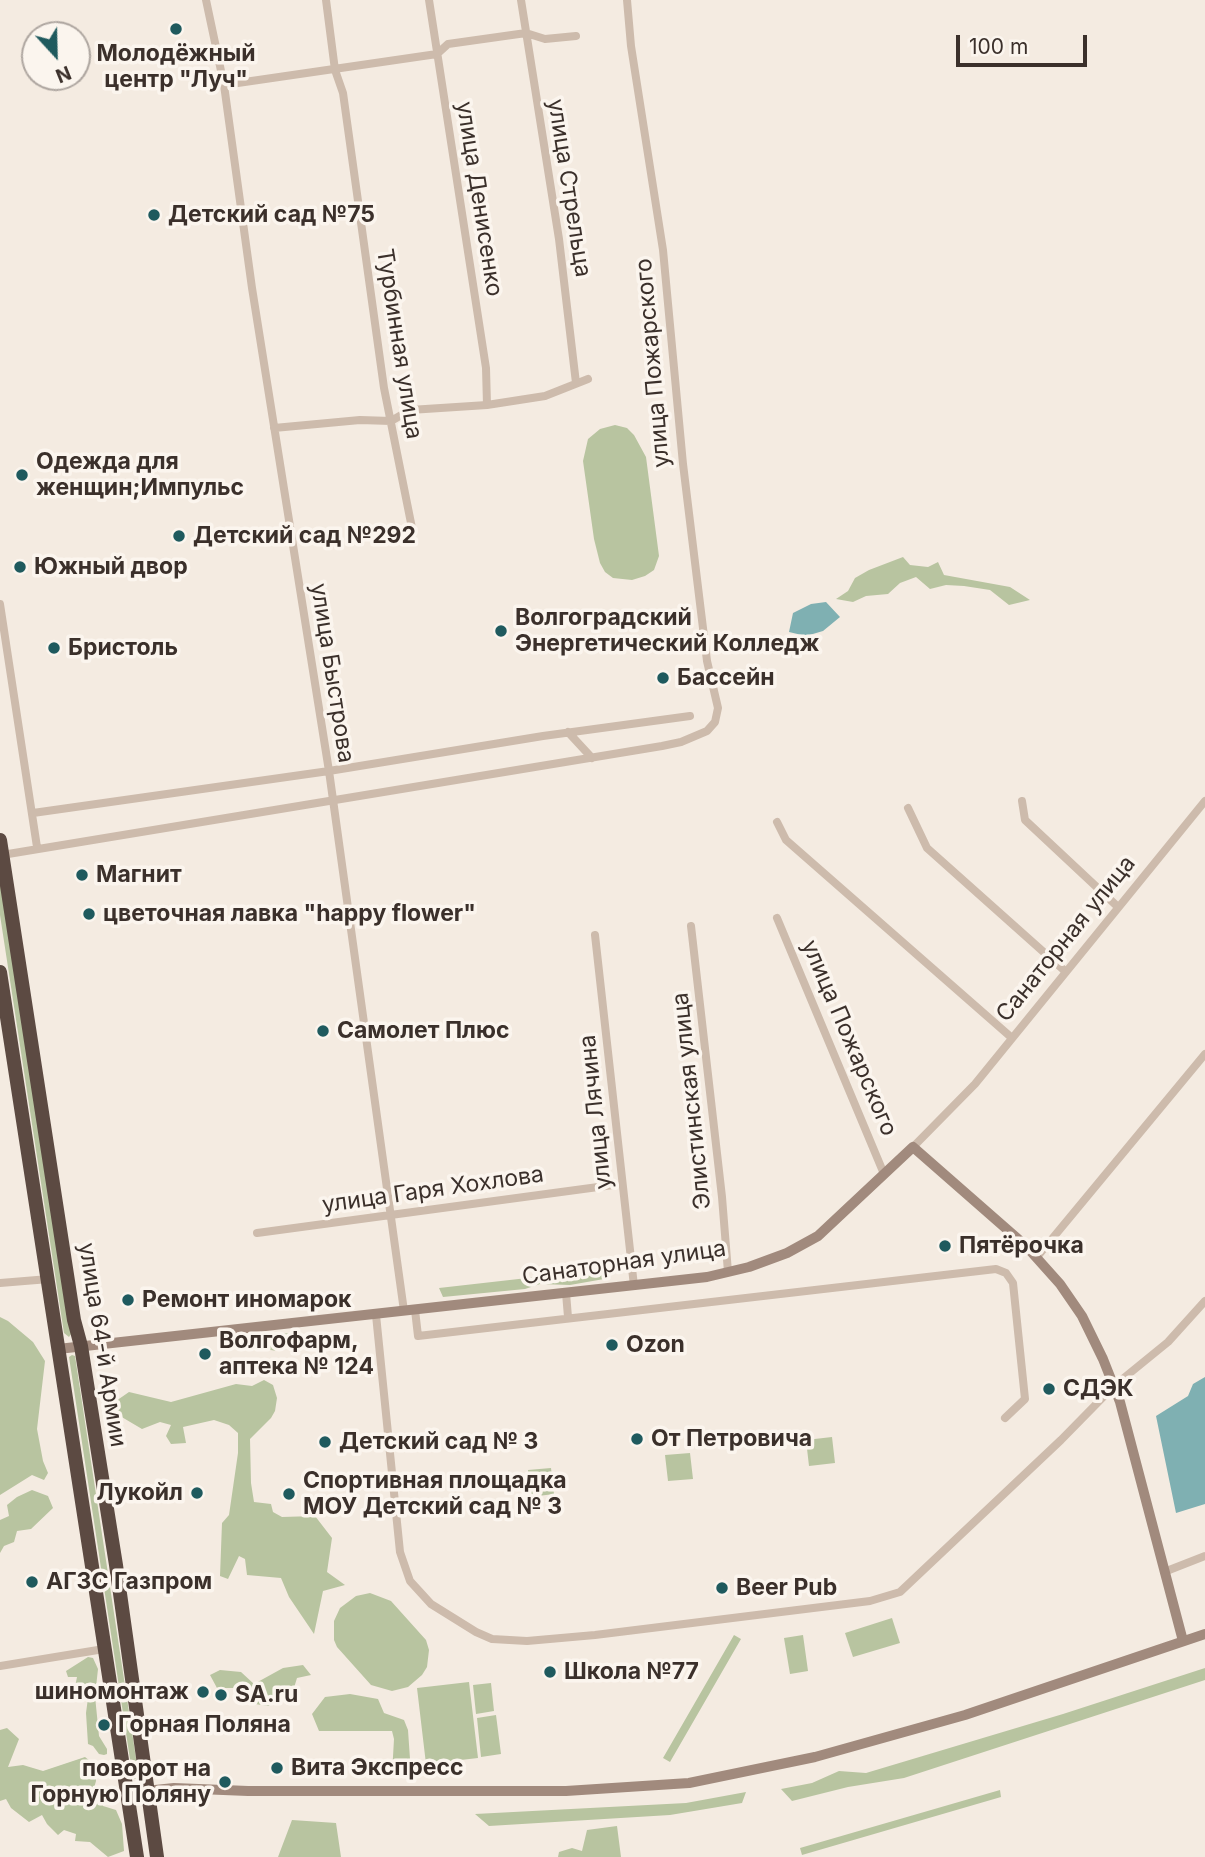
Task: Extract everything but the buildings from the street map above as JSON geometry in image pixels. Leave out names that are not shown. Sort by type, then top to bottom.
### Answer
[{"type":"highway","name":"улица 64-й Армии","points":[[1,847],[116,1565],[157,1857]]},
{"type":"highway","name":"улица 64-й Армии","points":[[0,972],[136,1857]]},
{"type":"street","name":"улица Быстрова","points":[[206,0],[224,85],[274,428],[329,771],[391,1215],[410,1311],[418,1336],[568,1317]]},
{"type":"street","name":"Турбинная улица","points":[[326,0],[335,70],[343,93],[391,421],[412,528]]},
{"type":"street","name":"улица Денисенко","points":[[429,0],[486,368],[487,405]]},
{"type":"street","name":"улица Стрельца","points":[[521,0],[559,239],[576,383]]},
{"type":"street","name":"улица Пожарского","points":[[592,758],[681,742],[707,731],[715,722],[718,708],[707,662],[663,250],[631,46],[627,0]]},
{"type":"street","points":[[224,85],[436,54],[447,44],[526,33],[545,39],[576,36]]},
{"type":"street","points":[[274,428],[360,420],[391,421],[410,410],[487,405],[545,396],[588,379]]},
{"type":"street","points":[[0,604],[37,847]]},
{"type":"street","points":[[33,813],[690,716]]},
{"type":"street","points":[[568,733],[592,758]]},
{"type":"street","points":[[1,847],[37,847],[333,802],[592,758]]},
{"type":"street","points":[[1022,801],[1025,820],[1118,907]]},
{"type":"street","name":"Санаторная улица","points":[[58,1349],[707,1277],[787,1253],[818,1236],[961,1100],[1205,801]]},
{"type":"street","points":[[908,808],[927,848],[1066,972]]},
{"type":"street","points":[[777,822],[786,841],[1012,1038]]},
{"type":"street","name":"улица Пожарского","points":[[777,918],[884,1174]]},
{"type":"street","name":"Элистинская улица","points":[[691,926],[728,1272]]},
{"type":"street","name":"улица Лячина","points":[[596,935],[634,1286]]},
{"type":"street","points":[[1037,1257],[1205,1054]]},
{"type":"street","name":"улица Пожарского","points":[[913,1147],[1037,1257],[1082,1316],[1114,1386],[1183,1641]]},
{"type":"street","name":"улица Гаря Хохлова","points":[[257,1233],[613,1185]]},
{"type":"street","points":[[566,1293],[568,1317],[1002,1270],[1013,1283],[1025,1399],[1004,1418]]},
{"type":"street","points":[[0,1283],[49,1279]]},
{"type":"street","points":[[376,1315],[400,1552],[410,1581],[431,1604],[476,1632],[501,1640],[527,1641],[617,1633],[893,1596],[926,1571],[1114,1386],[1168,1342],[1205,1301]]},
{"type":"street","points":[[1164,1572],[1205,1556]]},
{"type":"street","points":[[127,1793],[148,1790],[566,1791],[689,1783],[815,1757],[965,1715],[1205,1634]]},
{"type":"street","points":[[0,1666],[104,1649]]},
{"type":"green space","points":[[615,425],[627,428],[634,435],[646,457],[659,556],[654,570],[632,580],[613,578],[605,572],[600,563],[583,461],[588,439],[600,429]]},
{"type":"green space","points":[[903,557],[910,565],[928,567],[938,562],[944,575],[1010,587],[1030,600],[1009,605],[990,590],[946,585],[930,589],[916,577],[900,583],[888,594],[866,596],[853,602],[836,599],[848,591],[855,578]]},
{"type":"green space","points":[[0,875],[71,1334],[69,1337],[64,1333],[0,915]]},
{"type":"green space","points":[[607,1269],[604,1279],[570,1285],[540,1284],[525,1289],[443,1297],[439,1288]]},
{"type":"green space","points":[[0,1317],[33,1342],[45,1361],[37,1429],[48,1473],[44,1480],[32,1475],[0,1495]]},
{"type":"green space","points":[[290,1333],[295,1335],[277,1351],[259,1348],[247,1350],[237,1345],[240,1339]]},
{"type":"green space","points":[[75,1356],[139,1778],[136,1779],[133,1779],[69,1357]]},
{"type":"green space","points":[[264,1380],[273,1385],[277,1398],[271,1418],[250,1439],[254,1502],[271,1504],[273,1512],[282,1517],[315,1516],[332,1538],[327,1572],[345,1585],[323,1591],[314,1634],[289,1597],[281,1578],[247,1575],[245,1559],[239,1556],[228,1579],[220,1576],[222,1523],[229,1515],[238,1453],[238,1433],[229,1425],[214,1420],[183,1427],[186,1443],[171,1444],[166,1436],[171,1425],[160,1422],[142,1429],[120,1416],[116,1401],[129,1392],[171,1402],[236,1384],[252,1386]]},
{"type":"green space","points":[[832,1437],[835,1463],[809,1466],[806,1440]]},
{"type":"green space","points":[[690,1453],[693,1479],[668,1481],[665,1455]]},
{"type":"green space","points":[[551,1468],[554,1494],[530,1497],[528,1470]]},
{"type":"green space","points":[[32,1490],[48,1496],[53,1508],[31,1529],[17,1531],[14,1542],[4,1546],[0,1553],[0,1520],[9,1516],[7,1505]]},
{"type":"green space","points":[[370,1593],[391,1601],[426,1640],[429,1650],[427,1667],[408,1687],[392,1691],[371,1685],[337,1647],[334,1640],[334,1621],[340,1608],[356,1596]]},
{"type":"green space","points":[[892,1618],[900,1643],[853,1657],[845,1633]]},
{"type":"green space","points":[[734,1635],[741,1639],[670,1762],[663,1758]]},
{"type":"green space","points":[[803,1635],[808,1671],[790,1674],[784,1638]]},
{"type":"green space","points":[[88,1657],[93,1658],[98,1669],[95,1696],[99,1736],[107,1749],[107,1754],[104,1755],[88,1744],[88,1698],[78,1693],[75,1687],[77,1677],[68,1677],[66,1671]]},
{"type":"green space","points":[[303,1665],[311,1675],[297,1678],[293,1691],[288,1694],[281,1691],[274,1703],[268,1706],[255,1704],[233,1688],[217,1688],[210,1675],[220,1670],[241,1672],[254,1684],[283,1668]]},
{"type":"green space","points":[[1205,1668],[1205,1680],[904,1778],[848,1787],[792,1801],[781,1789],[812,1783],[839,1771],[866,1773]]},
{"type":"green space","points":[[469,1682],[478,1758],[426,1764],[417,1688]]},
{"type":"green space","points":[[491,1683],[494,1711],[476,1714],[473,1685]]},
{"type":"green space","points":[[350,1694],[378,1699],[384,1713],[404,1720],[408,1730],[410,1759],[409,1769],[403,1777],[392,1774],[392,1731],[319,1731],[312,1714],[325,1697]]},
{"type":"green space","points":[[496,1715],[501,1754],[481,1757],[477,1718]]},
{"type":"green space","points":[[7,1728],[19,1739],[8,1767],[23,1765],[43,1771],[85,1757],[95,1765],[96,1781],[92,1795],[103,1799],[103,1806],[116,1810],[122,1824],[124,1851],[108,1857],[90,1842],[75,1841],[76,1834],[64,1830],[58,1835],[42,1815],[29,1822],[11,1808],[6,1799],[0,1801],[0,1730]]},
{"type":"green space","points":[[1000,1790],[1001,1797],[802,1855],[800,1848]]},
{"type":"green space","points":[[746,1792],[742,1803],[670,1815],[489,1826],[475,1814],[686,1803]]},
{"type":"green space","points":[[292,1820],[336,1823],[341,1857],[278,1857]]},
{"type":"green space","points":[[617,1826],[621,1857],[558,1857],[559,1852],[572,1848],[582,1851],[587,1830]]},
{"type":"water","points":[[826,602],[840,617],[823,631],[806,636],[789,632],[793,613],[811,604]]},
{"type":"water","points":[[1205,1377],[1205,1504],[1176,1513],[1156,1416],[1188,1396],[1193,1384]]},
{"type":"place","name":"Молодёжный центр \"Луч\"","points":[[176,29]]},
{"type":"place","name":"Детский сад №75","points":[[154,215]]},
{"type":"place","name":"Одежда для женщин;Импульс","points":[[22,475]]},
{"type":"place","name":"Детский сад №292","points":[[179,536]]},
{"type":"place","name":"Южный двор","points":[[20,567]]},
{"type":"place","name":"Волгоградский Энергетический Колледж","points":[[501,631]]},
{"type":"place","name":"Бристоль","points":[[54,648]]},
{"type":"place","name":"Бассейн","points":[[663,678]]},
{"type":"place","name":"Магнит","points":[[82,875]]},
{"type":"place","name":"цветочная лавка \"happy flower\"","points":[[89,914]]},
{"type":"place","name":"Самолет Плюс","points":[[323,1031]]},
{"type":"place","name":"Пятёрочка","points":[[945,1246]]},
{"type":"place","name":"Ремонт иномарок","points":[[128,1300]]},
{"type":"place","name":"Ozon","points":[[612,1345]]},
{"type":"place","name":"Волгофарм, аптека № 124","points":[[205,1354]]},
{"type":"place","name":"СДЭК","points":[[1049,1389]]},
{"type":"place","name":"От Петровича","points":[[637,1439]]},
{"type":"place","name":"Детский сад № 3","points":[[325,1442]]},
{"type":"place","name":"Лукойл","points":[[197,1493]]},
{"type":"place","name":"Спортивная площадка МОУ Детский сад № 3","points":[[289,1494]]},
{"type":"place","name":"АГЗС Газпром","points":[[32,1582]]},
{"type":"place","name":"Beer Pub","points":[[722,1588]]},
{"type":"place","name":"Школа №77","points":[[550,1672]]},
{"type":"place","name":"шиномонтаж","points":[[203,1692]]},
{"type":"place","name":"SA.ru","points":[[221,1695]]},
{"type":"place","name":"Горная Поляна","points":[[104,1725]]},
{"type":"place","name":"Вита Экспресс","points":[[277,1768]]},
{"type":"place","name":"поворот на Горную Поляну","points":[[225,1782]]}]
